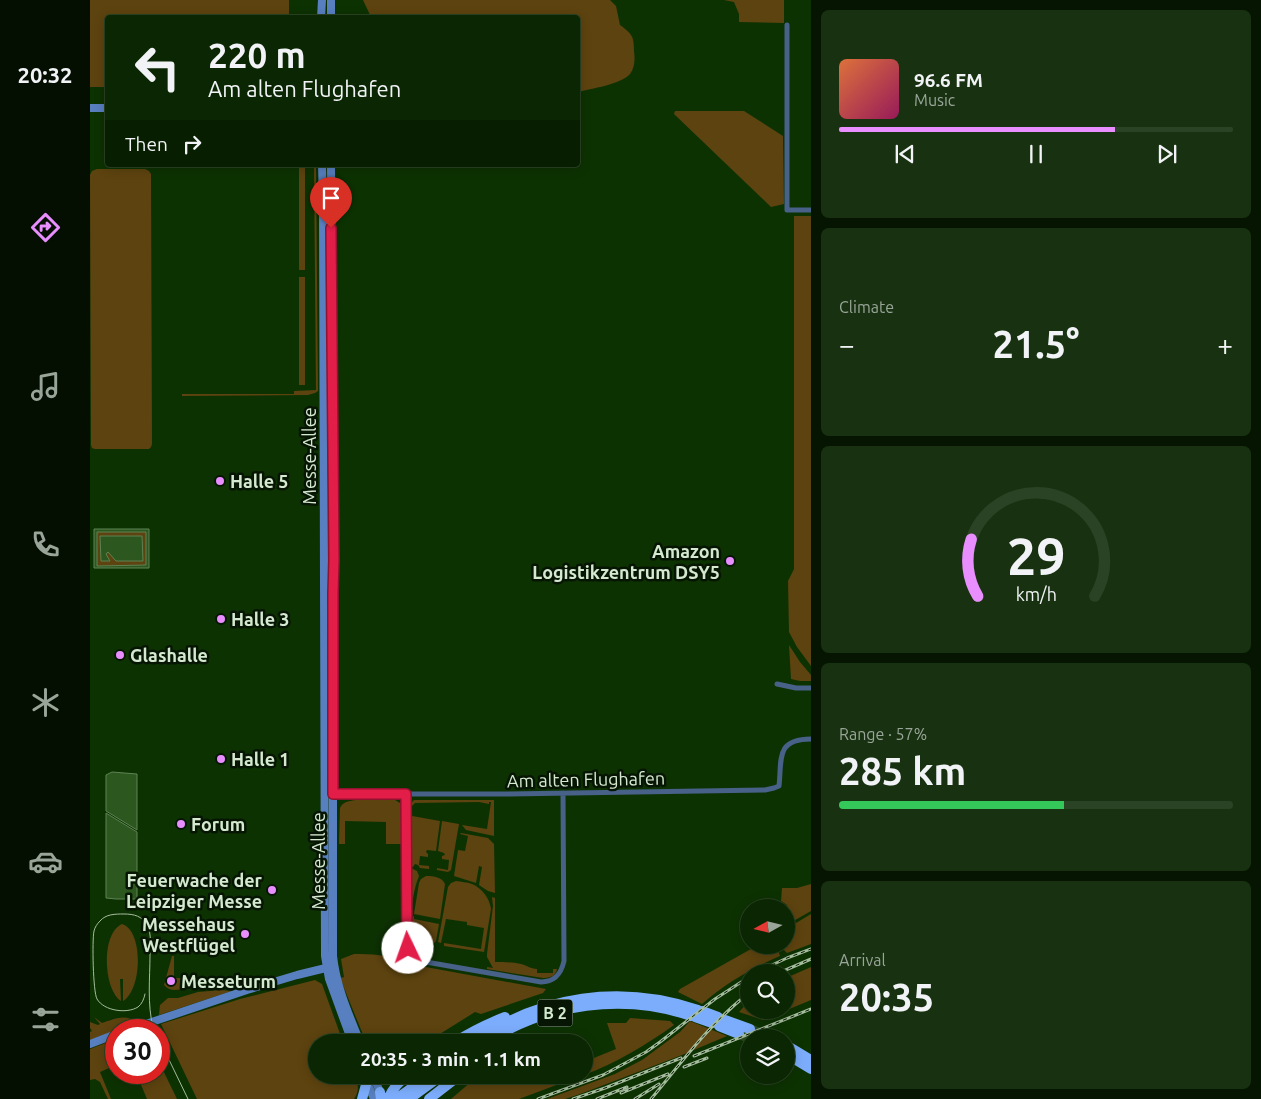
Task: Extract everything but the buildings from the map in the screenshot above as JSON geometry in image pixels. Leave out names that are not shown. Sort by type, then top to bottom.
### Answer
[{"type":"highway","name":"B 2","points":[[486,1034],[526,1013],[563,1002],[588,997],[620,996],[662,1000],[718,1021],[750,1029]]},
{"type":"highway","name":"B 2","points":[[503,1034],[517,1026],[543,1016],[590,1005],[625,1004],[697,1013]]},
{"type":"highway","points":[[468,1034],[489,1023],[515,1014],[526,1013]]},
{"type":"highway","name":"B 2","points":[[718,1021],[739,1034]]},
{"type":"highway","points":[[795,1050],[811,1060]]},
{"type":"highway","points":[[795,1059],[811,1069]]},
{"type":"highway","points":[[362,1099],[366,1084]]},
{"type":"highway","points":[[379,1098],[398,1084]]},
{"type":"highway","points":[[396,1099],[413,1093],[428,1084]]},
{"type":"highway","points":[[429,1099],[448,1084]]},
{"type":"main road","points":[[321,15],[322,0]]},
{"type":"main road","points":[[331,0],[331,15]]},
{"type":"main road","points":[[90,108],[105,108]]},
{"type":"main road","name":"Messe-Allee","points":[[322,167],[330,967],[333,991],[349,1034]]},
{"type":"main road","name":"Messe-Allee","points":[[329,794],[333,414],[331,167]]},
{"type":"main road","points":[[161,1019],[247,990],[330,967]]},
{"type":"main road","name":"Messe-Allee","points":[[330,967],[357,1034]]},
{"type":"main road","points":[[90,1044],[105,1038]]},
{"type":"main road","points":[[372,1084],[379,1098]]},
{"type":"street","points":[[788,25],[787,210],[811,210]]},
{"type":"street","points":[[777,684],[789,688],[811,688]]},
{"type":"street","name":"Am alten Flughafen","points":[[329,794],[755,791],[779,786],[782,752],[791,743],[798,740],[811,739]]},
{"type":"street","points":[[406,794],[407,943],[410,952],[417,959],[426,962],[546,982],[560,974],[564,961],[564,793]]},
{"type":"shaded area","points":[[90,0],[289,0],[289,15],[105,15],[105,87],[90,87]]},
{"type":"shaded area","points":[[363,0],[610,0],[616,6],[620,25],[630,33],[633,39],[634,66],[630,74],[620,81],[580,92],[580,15],[370,15]]},
{"type":"shaded area","points":[[724,0],[784,0],[784,23],[739,22],[739,14],[734,2]]},
{"type":"shaded area","points":[[675,111],[744,111],[783,136],[784,204],[771,207],[674,114]]},
{"type":"shaded area","points":[[299,167],[305,167],[305,270],[299,270]]},
{"type":"shaded area","points":[[314,167],[316,167],[318,391],[308,395],[182,396],[182,394],[294,394],[294,391],[316,390]]},
{"type":"shaded area","points":[[97,169],[145,169],[151,174],[152,444],[149,449],[95,449],[91,445],[90,175],[92,171]]},
{"type":"shaded area","points":[[794,216],[811,216],[811,666],[789,632],[788,581],[794,569]]},
{"type":"shaded area","points":[[299,277],[305,277],[305,385],[299,385]]},
{"type":"shaded area","points":[[329,477],[331,564],[330,778],[327,713],[326,478]]},
{"type":"shaded area","points":[[94,529],[149,529],[149,568],[94,568]]},
{"type":"shaded area","points":[[94,529],[149,529],[149,568],[94,568]],"holes":[[[97,532],[146,532],[146,565],[97,566]]]},
{"type":"shaded area","points":[[100,536],[142,536],[143,561],[116,561],[108,552],[106,554],[110,561],[101,561]]},
{"type":"shaded area","points":[[789,645],[811,675],[811,681],[791,679]]},
{"type":"shaded area","points":[[112,772],[137,774],[137,830],[106,811],[106,775]]},
{"type":"shaded area","points":[[395,800],[400,803],[402,808],[402,844],[386,844],[386,822],[345,821],[345,844],[339,844],[340,808],[349,801]]},
{"type":"shaded area","points":[[414,800],[494,800],[494,836],[466,830],[462,825],[487,829],[491,802],[489,804],[479,802],[415,803],[411,807],[412,816],[440,821],[436,851],[427,850],[428,857],[420,856],[419,865],[429,866],[429,869],[420,868],[415,864],[413,867],[411,866],[410,804]]},
{"type":"shaded area","points":[[106,813],[137,832],[137,897],[135,899],[106,898]]},
{"type":"shaded area","points":[[442,821],[459,824],[451,870],[448,872],[437,870],[437,868],[448,870],[449,860],[442,859],[442,856],[445,855],[444,853],[438,851]]},
{"type":"shaded area","points":[[461,833],[488,838],[494,844],[495,893],[479,885],[482,867],[479,866],[476,883],[454,876],[458,850],[465,851],[468,836]]},
{"type":"shaded area","points":[[413,869],[417,871],[419,876],[411,917],[411,870]]},
{"type":"shaded area","points":[[426,876],[437,877],[445,884],[440,919],[414,914],[419,883]]},
{"type":"shaded area","points":[[456,881],[476,886],[485,894],[489,901],[491,909],[484,952],[444,946],[444,943],[481,949],[484,928],[467,925],[467,922],[446,919],[441,943],[438,942],[448,887]]},
{"type":"shaded area","points":[[811,884],[811,911],[795,920],[795,899],[781,899],[782,888],[797,888]]},
{"type":"shaded area","points":[[492,897],[495,898],[495,962],[521,964],[537,969],[537,973],[553,973],[553,969],[557,969],[554,975],[543,978],[487,969],[487,967],[493,968],[487,957],[493,906]]},
{"type":"shaded area","points":[[811,914],[811,944],[795,950],[795,924]]},
{"type":"shaded area","points":[[414,916],[414,919],[439,924],[436,941],[433,944],[411,941],[411,917]]},
{"type":"shaded area","points":[[122,924],[129,929],[134,937],[138,961],[134,985],[129,995],[123,1001],[123,979],[120,979],[121,1001],[115,995],[111,985],[107,961],[110,938],[115,929]]},
{"type":"shaded area","points":[[354,954],[373,954],[386,956],[404,963],[546,989],[543,993],[481,1014],[475,1012],[440,1034],[363,1034],[340,978],[344,977],[341,959]]},
{"type":"shaded area","points":[[742,954],[779,954],[780,956],[763,964],[740,964],[740,976],[702,1004],[678,992],[680,989]]},
{"type":"shaded area","points":[[172,956],[174,956],[174,978],[244,978],[244,981],[241,982],[242,984],[203,983],[172,990],[164,985]]},
{"type":"shaded area","points":[[811,967],[811,1000],[795,1007],[795,974]]},
{"type":"shaded area","points":[[315,980],[322,984],[340,1034],[308,1034],[308,1084],[357,1084],[357,1093],[354,1099],[197,1099],[170,1043],[170,1021],[240,999]]},
{"type":"shaded area","points":[[221,990],[232,991],[159,1015],[160,1005],[168,998]]},
{"type":"shaded area","points":[[94,1017],[102,1023],[105,1022],[105,1035],[90,1040],[90,1032],[92,1031],[90,1022],[100,1024]]},
{"type":"shaded area","points":[[630,1018],[670,1021],[674,1025],[653,1040],[593,1071],[593,1058],[616,1049],[607,1023],[626,1023]]},
{"type":"shaded area","points":[[690,1021],[727,1036],[583,1093],[565,1099],[547,1099],[588,1084],[593,1084],[593,1082],[615,1074],[642,1060],[680,1032]]},
{"type":"shaded area","points":[[105,1043],[105,1070],[100,1072],[111,1099],[108,1099],[100,1082],[95,1079],[90,1080],[90,1049]]},
{"type":"shaded area","points":[[141,1084],[170,1084],[177,1099],[147,1099]]},
{"type":"shaded area","points":[[468,1084],[559,1084],[519,1099],[451,1099]]},
{"type":"tram line","points":[[145,994],[139,1006],[122,1011],[110,1009],[97,999],[94,977],[93,936],[96,926],[105,917],[117,914],[134,915],[143,919],[149,929],[149,1000],[151,1019]]},
{"type":"tram line","points":[[170,1062],[188,1099]]},
{"type":"railway","points":[[774,964],[811,949]]},
{"type":"railway","points":[[795,966],[811,959]]},
{"type":"railway","points":[[538,1099],[603,1075],[646,1052],[715,999],[740,983]]},
{"type":"railway","points":[[651,1099],[709,1030],[740,1001]]},
{"type":"railway","points":[[694,1056],[811,1009]]},
{"type":"railway","points":[[573,1099],[681,1058]]},
{"type":"railway","points":[[684,1067],[707,1058]]},
{"type":"railway","points":[[621,1093],[668,1074]]},
{"type":"railway","points":[[635,1099],[659,1084]]},
{"type":"railway","points":[[597,1099],[627,1087]]},
{"type":"place","name":"Halle 5","points":[[220,481]]},
{"type":"place","name":"Amazon Logistikzentrum DSY5","points":[[730,561]]},
{"type":"place","name":"Halle 3","points":[[221,619]]},
{"type":"place","name":"Glashalle","points":[[120,655]]},
{"type":"place","name":"Halle 1","points":[[221,759]]},
{"type":"place","name":"Forum","points":[[181,824]]},
{"type":"place","name":"Feuerwache der Leipziger Messe","points":[[272,890]]},
{"type":"place","name":"Messehaus Westflügel","points":[[245,934]]},
{"type":"place","name":"Messeturm","points":[[171,981]]},
{"type":"route","points":[[331,228],[334,560],[333,794],[406,794],[408,948]]}]
